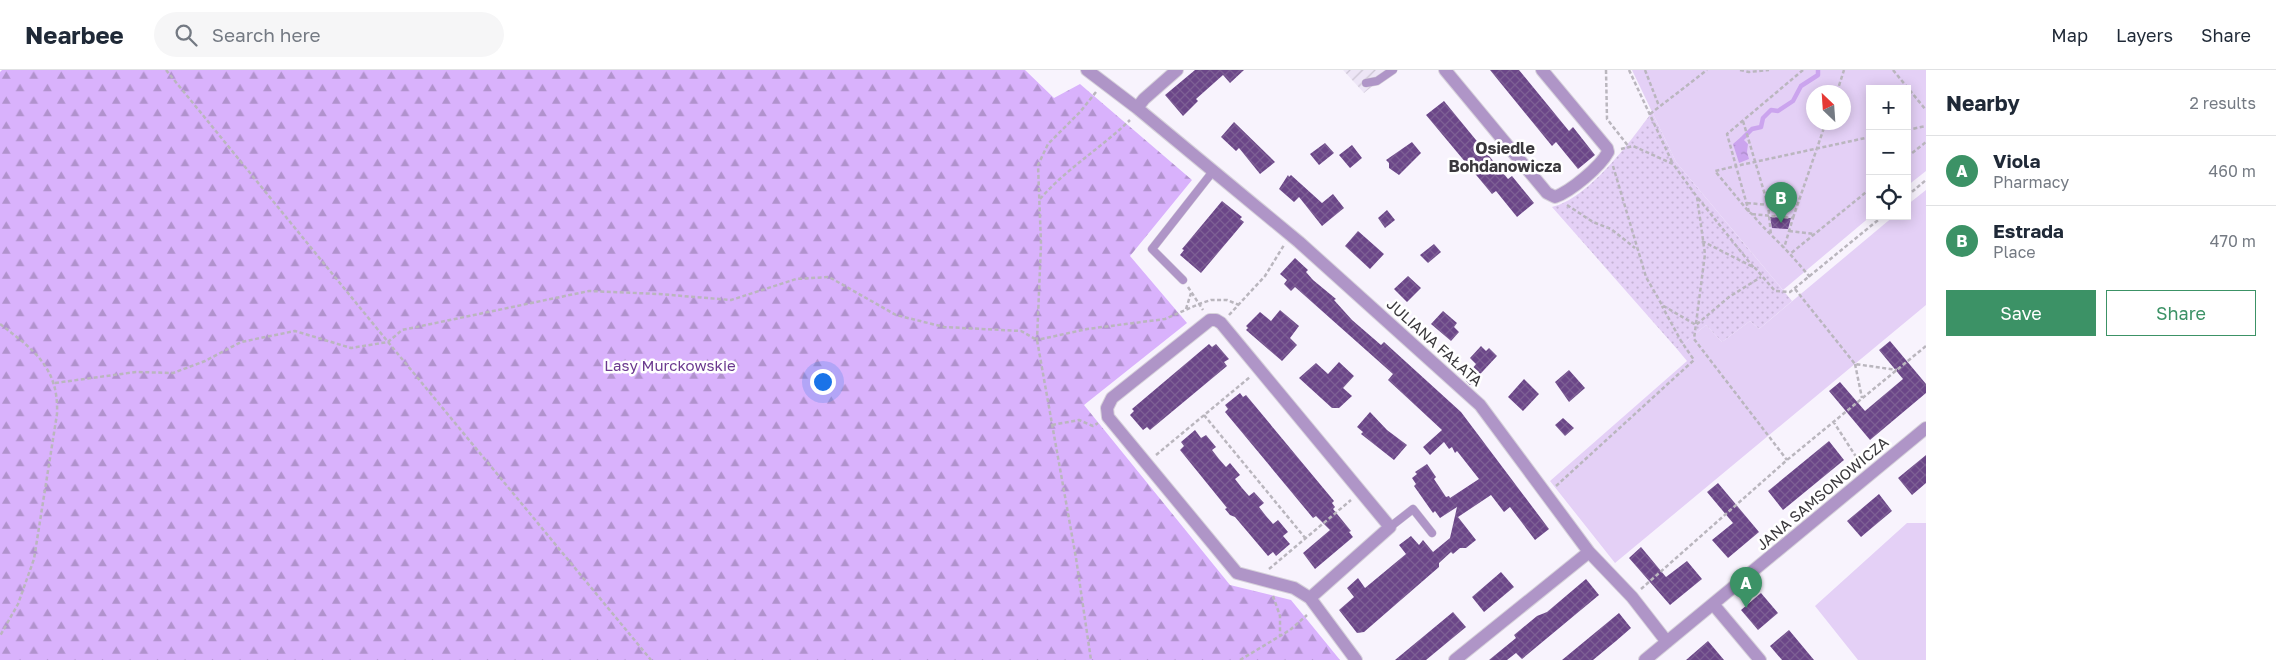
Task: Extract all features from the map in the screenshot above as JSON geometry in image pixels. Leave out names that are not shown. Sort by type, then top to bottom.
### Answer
[{"type":"street","name":"JULIANA FAŁATA","points":[[1087,70],[1214,170],[1289,234],[1480,405],[1548,494],[1589,552],[1632,597],[1667,642]]},
{"type":"street","points":[[1138,109],[1144,98],[1177,70]]},
{"type":"street","points":[[1445,70],[1546,193],[1555,197],[1564,194],[1604,161],[1608,152],[1542,70]]},
{"type":"street","points":[[1313,602],[1390,527],[1215,322],[1112,398],[1107,408],[1108,417],[1237,573],[1294,588],[1313,602],[1356,660]]},
{"type":"street","name":"JANA SAMSONOWICZA","points":[[1645,660],[1926,428]]},
{"type":"street","points":[[1456,660],[1589,552]]},
{"type":"street","points":[[1713,604],[1760,660]]},
{"type":"lane","points":[[1366,82],[1377,81],[1393,70]]},
{"type":"lane","points":[[1183,280],[1152,249],[1214,170]]},
{"type":"lane","points":[[1390,527],[1413,509],[1432,533]]},
{"type":"path","points":[[166,70],[651,660]]},
{"type":"path","points":[[1606,70],[1607,119],[1629,147]]},
{"type":"path","points":[[1629,70],[1673,164],[1761,277],[1775,291],[1790,292],[1795,289],[1878,220]]},
{"type":"path","points":[[1645,70],[1659,106]]},
{"type":"path","points":[[1650,114],[1707,70]]},
{"type":"path","points":[[1740,70],[1749,72],[1769,70]]},
{"type":"path","points":[[1751,213],[1726,134],[1803,70]]},
{"type":"path","points":[[1839,85],[1844,70]]},
{"type":"path","points":[[1893,70],[1926,110]]},
{"type":"path","points":[[1091,660],[1076,558],[1037,340],[1041,244],[1038,164],[1048,144],[1080,112],[1104,83]]},
{"type":"path","points":[[1040,199],[1057,180],[1118,132],[1138,109]]},
{"type":"path","points":[[1743,121],[1768,205],[1771,235]]},
{"type":"path","points":[[1911,129],[1926,126]]},
{"type":"path","points":[[1784,248],[1823,130]]},
{"type":"path","points":[[1810,278],[1790,254],[1768,233],[1715,171],[1866,139]]},
{"type":"path","points":[[1911,154],[1926,142]]},
{"type":"path","points":[[1548,494],[1694,360],[1681,341],[1646,277],[1626,205],[1608,152],[1633,146],[1673,164]]},
{"type":"path","points":[[1911,193],[1926,180]]},
{"type":"path","points":[[1790,254],[1866,192]]},
{"type":"path","points":[[1555,197],[1593,222],[1611,228],[1637,250]]},
{"type":"path","points":[[1697,197],[1702,241],[1706,254],[1694,339],[1788,460]]},
{"type":"path","points":[[1747,204],[1768,205]]},
{"type":"path","points":[[1751,213],[1793,218]]},
{"type":"path","points":[[1789,231],[1815,234]]},
{"type":"path","points":[[1183,280],[1198,304],[1215,322],[1239,305],[1265,276],[1289,234]]},
{"type":"path","points":[[1702,241],[1755,268]]},
{"type":"path","points":[[54,383],[136,372],[173,373],[205,361],[240,342],[295,331],[350,348],[388,342],[402,330],[589,291],[731,300],[796,279],[829,277],[896,315],[944,327],[1021,331],[1037,340],[1087,329],[1165,318],[1212,300],[1227,300],[1239,305]]},
{"type":"path","points":[[1696,325],[1729,297],[1761,277]]},
{"type":"path","points":[[1795,289],[1855,364],[1862,398]]},
{"type":"path","points":[[1186,310],[1191,292]]},
{"type":"path","points":[[1662,305],[1696,325]]},
{"type":"path","points":[[0,324],[40,356],[54,383],[58,398],[34,559],[18,604],[0,636]]},
{"type":"path","points":[[1632,597],[1833,421],[1926,346]]},
{"type":"path","points":[[1855,364],[1897,370]]},
{"type":"path","points":[[1153,458],[1255,373]]},
{"type":"path","points":[[1204,415],[1306,539]]},
{"type":"path","points":[[1052,425],[1080,420],[1093,426],[1108,417]]},
{"type":"path","points":[[1833,421],[1870,475]]},
{"type":"path","points":[[1280,636],[1280,616],[1263,579],[1353,498]]},
{"type":"path","points":[[1240,660],[1290,630],[1313,602]]},
{"type":"shaded area","points":[[1343,70],[1392,70],[1364,93]]},
{"type":"shaded area","points":[[1632,70],[1926,70],[1926,171],[1911,183],[1911,85],[1866,85],[1866,220],[1783,290],[1676,162]]},
{"type":"shaded area","points":[[1652,112],[1676,162],[1792,301],[1759,329],[1750,321],[1722,342],[1706,325],[1677,349],[1552,207],[1566,202],[1594,181],[1620,153]]},
{"type":"shaded area","points":[[1926,190],[1926,305],[1615,563],[1550,481],[1687,361],[1677,349],[1706,325],[1722,342],[1750,321],[1759,329],[1889,220],[1911,220],[1911,202]]},
{"type":"shaded area","points":[[1907,523],[1926,523],[1926,660],[1858,660],[1815,606]]},
{"type":"green space","name":"Lasy Murckowskie","points":[[2,70],[1025,70],[1054,98],[1080,84],[1192,180],[1130,256],[1187,323],[1084,405],[1230,585],[1291,600],[1340,660],[0,660],[0,72]]},
{"type":"water","points":[[1741,137],[1748,144],[1747,152],[1749,159],[1739,163],[1733,144]]},
{"type":"building","points":[[1195,70],[1244,70],[1230,83],[1223,75],[1196,99],[1198,101],[1183,116],[1165,95]]},
{"type":"building","points":[[1490,70],[1519,70],[1569,131],[1573,127],[1595,155],[1578,169],[1556,142],[1552,146]]},
{"type":"building","points":[[1444,101],[1508,179],[1512,176],[1534,203],[1517,217],[1496,191],[1492,194],[1426,115]]},
{"type":"building","points":[[1234,122],[1275,162],[1260,174],[1239,148],[1236,151],[1221,137]]},
{"type":"building","points":[[1412,142],[1421,153],[1399,175],[1389,168],[1389,163],[1386,160]]},
{"type":"building","points":[[1325,143],[1334,153],[1319,165],[1310,154]]},
{"type":"building","points":[[1352,145],[1362,158],[1350,168],[1339,155]]},
{"type":"building","points":[[1288,175],[1289,177],[1291,175],[1322,203],[1333,194],[1344,208],[1322,226],[1299,197],[1294,202],[1279,189]]},
{"type":"building","points":[[1222,201],[1242,217],[1240,219],[1244,222],[1201,273],[1180,255],[1184,250],[1182,249]]},
{"type":"building","points":[[1387,210],[1395,220],[1385,228],[1378,218]]},
{"type":"building","points":[[1770,217],[1791,218],[1788,229],[1772,228]]},
{"type":"building","points":[[1358,231],[1384,254],[1370,269],[1345,246]]},
{"type":"building","points":[[1434,244],[1441,252],[1428,263],[1420,255]]},
{"type":"building","points":[[1295,258],[1308,270],[1306,272],[1313,280],[1336,299],[1334,300],[1352,320],[1381,345],[1384,342],[1461,412],[1549,529],[1535,540],[1510,507],[1504,512],[1491,495],[1458,517],[1476,540],[1466,548],[1460,548],[1453,554],[1451,552],[1439,563],[1439,567],[1364,632],[1357,633],[1339,610],[1354,597],[1347,588],[1358,578],[1365,588],[1406,554],[1399,545],[1411,536],[1419,545],[1423,540],[1433,552],[1450,538],[1457,507],[1440,518],[1435,511],[1433,513],[1414,486],[1416,484],[1412,478],[1417,474],[1415,472],[1427,464],[1446,497],[1449,496],[1450,498],[1479,479],[1457,451],[1455,453],[1452,447],[1449,449],[1444,442],[1430,455],[1423,447],[1442,430],[1388,380],[1393,374],[1295,287],[1291,291],[1284,284],[1287,280],[1280,274]]},
{"type":"building","points":[[1408,276],[1421,288],[1407,302],[1394,289]]},
{"type":"building","points":[[1280,310],[1299,326],[1290,338],[1297,345],[1282,361],[1246,330],[1248,328],[1246,326],[1260,312],[1271,321]]},
{"type":"building","points":[[1443,311],[1457,323],[1454,327],[1459,332],[1451,341],[1431,324]]},
{"type":"building","points":[[1890,341],[1926,384],[1926,393],[1870,440],[1829,391],[1840,382],[1865,411],[1903,379],[1879,350]]},
{"type":"building","points":[[1209,344],[1212,347],[1216,344],[1229,359],[1224,362],[1227,366],[1150,430],[1147,427],[1143,430],[1130,415],[1134,411],[1132,409]]},
{"type":"building","points":[[1481,346],[1486,351],[1489,348],[1497,356],[1470,385],[1464,379],[1476,364],[1470,358]]},
{"type":"building","points":[[1339,362],[1354,376],[1343,388],[1352,396],[1339,408],[1332,408],[1299,378],[1316,363],[1328,374]]},
{"type":"building","points":[[1569,370],[1585,388],[1569,402],[1555,382]]},
{"type":"building","points":[[1524,379],[1539,394],[1523,411],[1508,397]]},
{"type":"building","points":[[1240,393],[1243,397],[1246,395],[1334,501],[1332,503],[1335,507],[1333,509],[1351,531],[1349,532],[1353,537],[1315,569],[1303,553],[1330,530],[1316,516],[1313,518],[1225,412],[1228,409],[1225,405]]},
{"type":"building","points":[[1370,412],[1387,430],[1407,445],[1394,460],[1361,434],[1363,432],[1357,427]]},
{"type":"building","points":[[1563,418],[1574,428],[1565,436],[1555,425]]},
{"type":"building","points":[[1195,430],[1201,438],[1206,435],[1216,447],[1212,450],[1226,467],[1230,463],[1240,475],[1235,479],[1249,496],[1254,492],[1264,503],[1259,507],[1273,524],[1278,520],[1288,532],[1283,536],[1290,544],[1276,556],[1273,552],[1268,556],[1235,517],[1230,515],[1225,509],[1227,508],[1180,450],[1184,446],[1181,442]]},
{"type":"building","points":[[1829,441],[1844,460],[1783,510],[1768,491]]},
{"type":"building","points":[[1926,455],[1926,483],[1912,495],[1898,478]]},
{"type":"building","points":[[1718,483],[1759,532],[1728,558],[1712,540],[1733,523],[1707,492]]},
{"type":"building","points":[[1879,494],[1892,511],[1861,537],[1847,521]]},
{"type":"building","points":[[1641,547],[1666,577],[1687,561],[1702,579],[1670,605],[1629,558]]},
{"type":"building","points":[[1501,572],[1514,587],[1484,612],[1472,597]]},
{"type":"building","points":[[1586,579],[1599,595],[1522,659],[1516,653],[1507,660],[1489,660],[1516,638],[1514,635],[1537,616],[1547,612]]},
{"type":"building","points":[[1761,593],[1778,613],[1758,630],[1741,610]]},
{"type":"building","points":[[1453,612],[1466,627],[1426,660],[1395,660]]},
{"type":"building","points":[[1619,613],[1631,628],[1593,660],[1562,660]]},
{"type":"building","points":[[1789,630],[1814,660],[1782,660],[1770,646]]},
{"type":"building","points":[[1708,641],[1724,660],[1686,660]]},
{"type":"waterway","points":[[1743,138],[1752,129],[1761,127],[1763,118],[1771,110],[1778,111],[1793,101],[1801,86],[1818,75],[1818,70]]},
{"type":"place","name":"Estrada","points":[[1781,223]]},
{"type":"place","name":"Viola","points":[[1746,608]]},
{"type":"district","name":"Osiedle Bohdanowicza","points":[[1505,157]]}]
